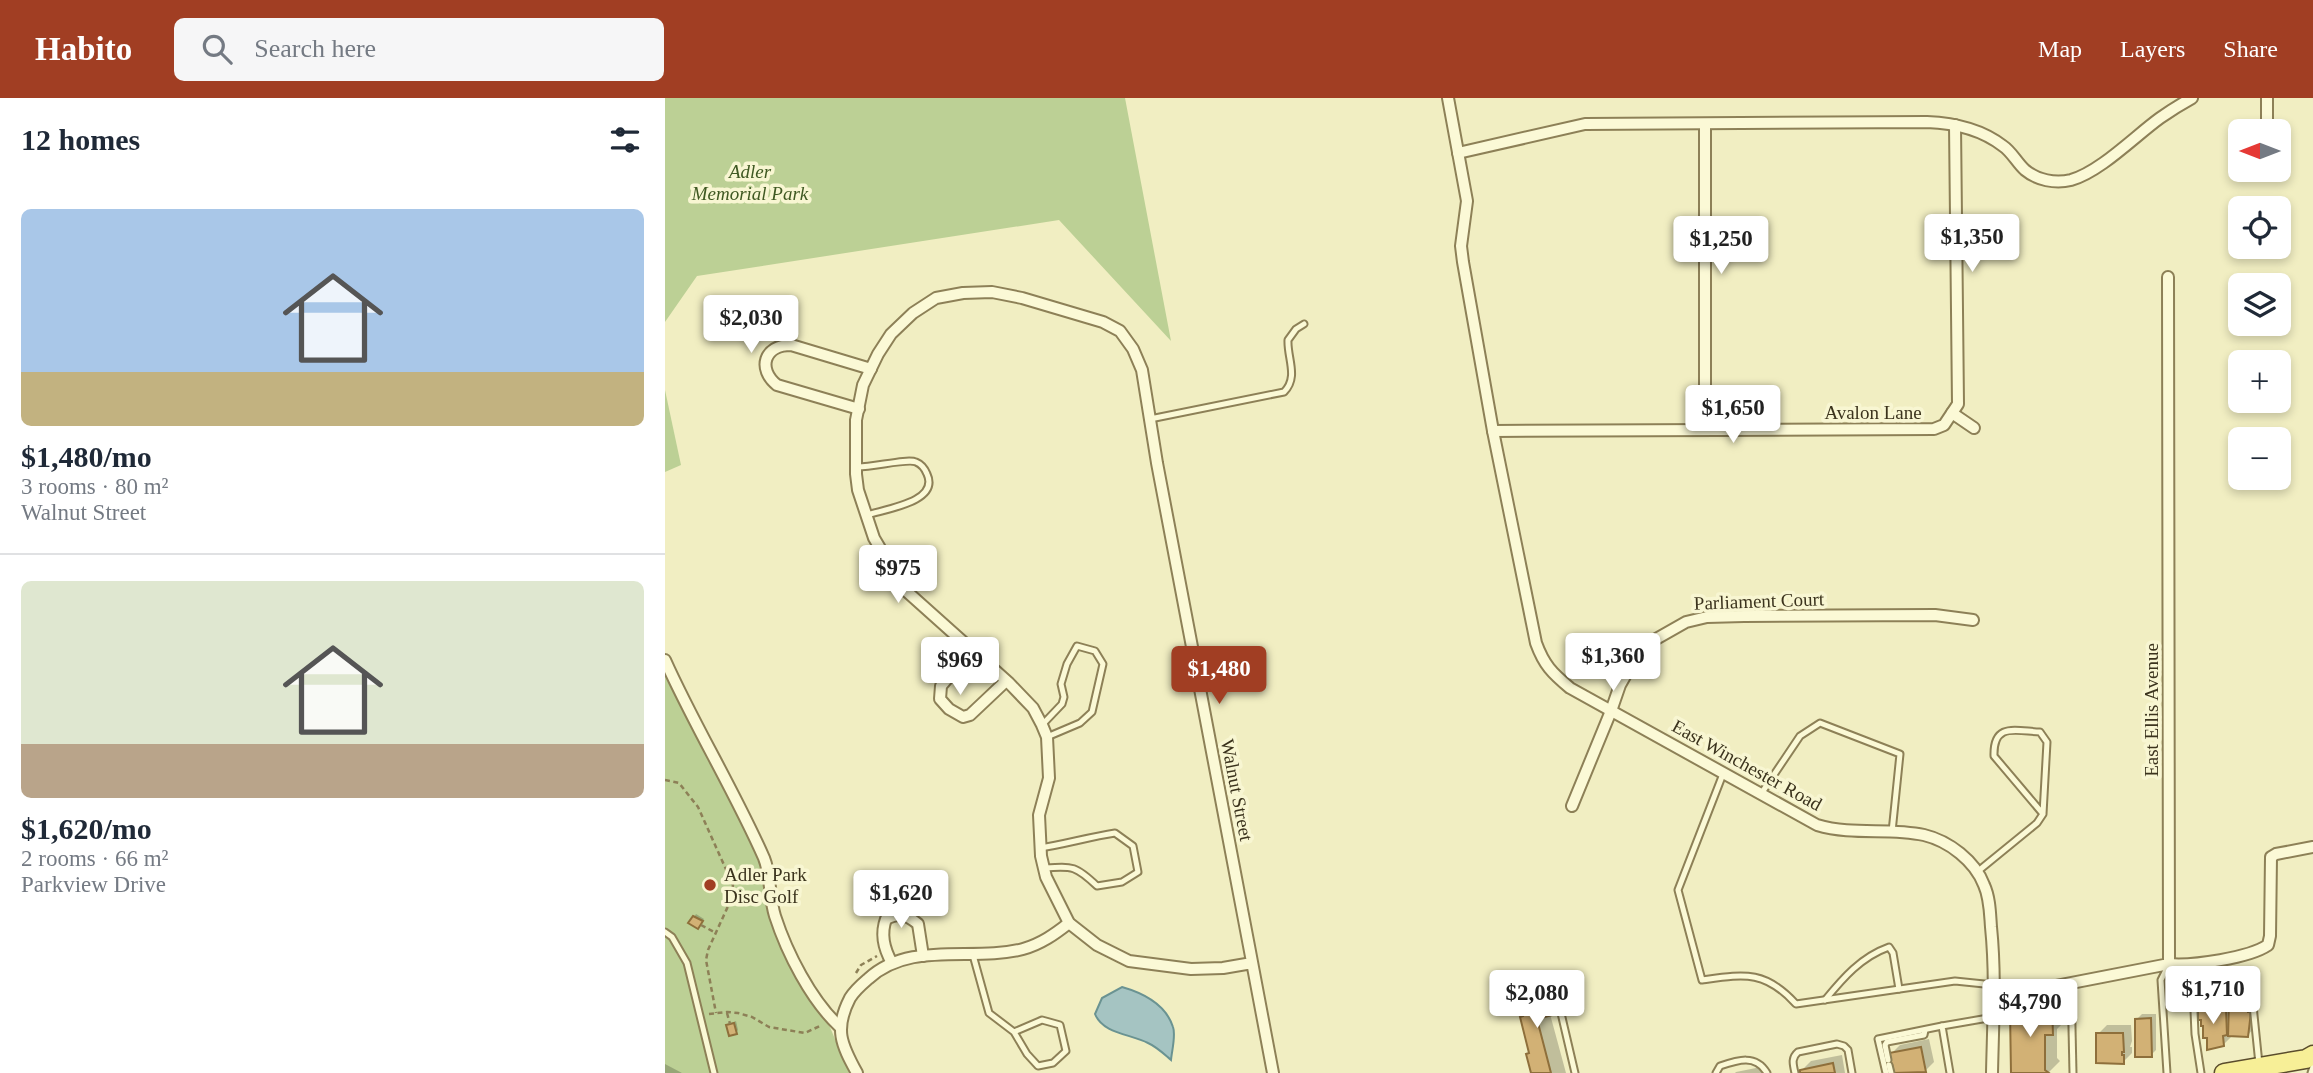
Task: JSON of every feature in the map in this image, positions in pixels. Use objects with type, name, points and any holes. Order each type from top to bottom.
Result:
[{"type":"main road","points":[[2224,1073],[2311,1063]]},
{"type":"street","name":"East Winchester Road","points":[[1448,98],[1467,201],[1461,246],[1463,262],[1493,431],[1536,643],[1542,660],[1551,673],[1570,688],[1817,825],[1836,831],[1924,835],[1943,842],[1958,852],[1985,885],[1989,904],[1994,985],[1992,1073]]},
{"type":"street","points":[[1458,153],[1585,124],[1927,122],[1955,125],[1985,135],[2005,147],[2024,169],[2047,181],[2071,180],[2091,170],[2160,118],[2192,98]]},
{"type":"street","points":[[2267,98],[2267,119]]},
{"type":"street","points":[[1705,124],[1705,429]]},
{"type":"street","points":[[1955,125],[1958,404],[1952,414],[1974,428]]},
{"type":"street","name":"East Ellis Avenue","points":[[2168,278],[2169,964]]},
{"type":"street","name":"Walnut Street","points":[[871,369],[891,334],[913,313],[936,298],[963,293],[992,292],[1022,298],[1103,322],[1120,331],[1133,349],[1142,370],[1273,1073]]},
{"type":"street","points":[[859,409],[778,385],[771,380],[765,364],[768,355],[781,345],[790,345],[871,369],[863,385],[855,446],[858,490],[874,538],[904,589],[1006,681],[1033,708],[1042,725],[1047,737],[1049,778],[1039,816],[1040,848],[1053,892],[1069,923],[1097,945],[1129,961],[1191,969],[1223,968],[1252,962]]},
{"type":"street","name":"Avalon Lane","points":[[1493,431],[1934,429],[1944,425],[1952,414]]},
{"type":"street","name":"Parliament Court","points":[[1572,806],[1620,685],[1633,662],[1649,643],[1686,622],[1707,617],[1744,616],[1934,615],[1973,620]]},
{"type":"street","points":[[972,650],[941,686],[940,699],[949,709],[963,717],[970,715],[1006,681]]},
{"type":"street","points":[[665,660],[765,861],[775,915],[786,942],[808,986],[828,1016],[839,1026]]},
{"type":"street","points":[[1994,998],[2169,964],[2192,964],[2256,952],[2268,945],[2271,857],[2313,847]]},
{"type":"street","points":[[892,963],[881,931],[885,919],[895,914],[907,915],[918,924],[923,956]]},
{"type":"street","points":[[857,1073],[841,1039],[841,1014],[854,991],[880,967],[907,958],[988,955],[1023,949],[1049,939],[1069,923]]},
{"type":"lane","points":[[1150,419],[1284,392],[1292,379],[1288,340],[1296,329],[1304,324]]},
{"type":"lane","points":[[856,467],[870,468],[915,461],[924,468],[929,478],[927,490],[921,498],[866,515]]},
{"type":"lane","points":[[1042,725],[1062,704],[1064,696],[1061,684],[1067,664],[1077,646],[1095,651],[1104,664],[1092,712],[1080,723],[1047,737]]},
{"type":"lane","points":[[1761,794],[1800,736],[1820,723],[1900,754],[1892,832]]},
{"type":"lane","points":[[1977,872],[2037,823],[2043,814],[2047,743],[2040,733],[2008,730],[1999,734],[1994,744],[1994,756],[2043,814]]},
{"type":"lane","points":[[1724,773],[1678,890],[1703,981],[1738,975],[1758,976],[1785,992],[1797,1004],[1955,981],[1994,985]]},
{"type":"lane","points":[[1040,848],[1115,833],[1133,846],[1138,872],[1122,883],[1097,886],[1085,875],[1068,866],[1044,868]]},
{"type":"lane","points":[[665,932],[672,937],[687,963],[714,1073]]},
{"type":"lane","points":[[1825,1000],[1847,973],[1877,951],[1889,947],[1893,953],[1899,989]]},
{"type":"lane","points":[[973,954],[989,1013],[1014,1032],[1038,1066],[1053,1063],[1066,1051],[1060,1026],[1042,1020],[1014,1032]]},
{"type":"lane","points":[[2167,1073],[2161,981],[2169,964]]},
{"type":"lane","points":[[2192,964],[2195,1034],[2201,1073]]},
{"type":"lane","points":[[2193,983],[2250,976],[2261,1069]]},
{"type":"lane","points":[[2071,983],[2073,1073]]},
{"type":"lane","points":[[1557,996],[1575,1073]]},
{"type":"lane","points":[[1888,1073],[1878,1039],[1994,1017]]},
{"type":"lane","points":[[1942,1026],[1951,1073]]},
{"type":"lane","points":[[1888,1073],[1887,1042],[1924,1035],[1925,1030]]},
{"type":"lane","points":[[1795,1073],[1792,1062],[1793,1056],[1798,1052],[1837,1044],[1848,1050],[1852,1073]]},
{"type":"lane","points":[[1716,1073],[1720,1066],[1745,1060],[1762,1064],[1767,1072]]},
{"type":"path","points":[[665,780],[678,783],[698,807],[733,885],[729,904],[708,950],[706,960],[716,1013],[706,1014]]},
{"type":"path","points":[[701,925],[716,933]]},
{"type":"path","points":[[727,1012],[730,1024]]},
{"type":"green space","name":"Adler Memorial Park","points":[[665,98],[1125,98],[1171,341],[1059,220],[697,276],[665,322]]},
{"type":"green space","points":[[665,390],[681,465],[665,472]]},
{"type":"green space","name":"Adler Park Disc Golf","points":[[665,667],[763,861],[769,912],[825,1015],[849,1073],[665,1073]]},
{"type":"water","points":[[1122,987],[1146,996],[1170,1019],[1174,1030],[1171,1060],[1151,1045],[1111,1030],[1099,1021],[1095,1014],[1102,998]]},
{"type":"building","points":[[693,916],[703,921],[698,929],[688,923]]},
{"type":"building","points":[[1554,993],[1560,1013],[1537,1019],[1551,1073],[1531,1073],[1520,1017],[1523,1016],[1520,1002]]},
{"type":"building","points":[[2229,1001],[2248,1001],[2248,1012],[2251,1012],[2248,1037],[2228,1036]]},
{"type":"building","points":[[2052,1004],[2053,1035],[2045,1035],[2045,1070],[2049,1073],[2011,1073],[2010,1011]]},
{"type":"building","points":[[2198,1005],[2207,1005],[2207,1009],[2226,1009],[2227,1035],[2223,1036],[2224,1046],[2207,1050],[2207,1038],[2203,1038],[2203,1026],[2201,1020],[2198,1020]]},
{"type":"building","points":[[2151,1018],[2152,1057],[2135,1057],[2135,1019]]},
{"type":"building","points":[[734,1023],[737,1034],[729,1036],[726,1025]]},
{"type":"building","points":[[2096,1033],[2123,1033],[2124,1064],[2096,1063]]},
{"type":"building","points":[[1921,1047],[1926,1072],[1894,1073],[1892,1064],[1888,1065],[1889,1053]]},
{"type":"building","points":[[1833,1063],[1835,1073],[1800,1073],[1800,1070]]},
{"type":"place","name":"Adler Park Disc Golf","points":[[710,885]]}]
